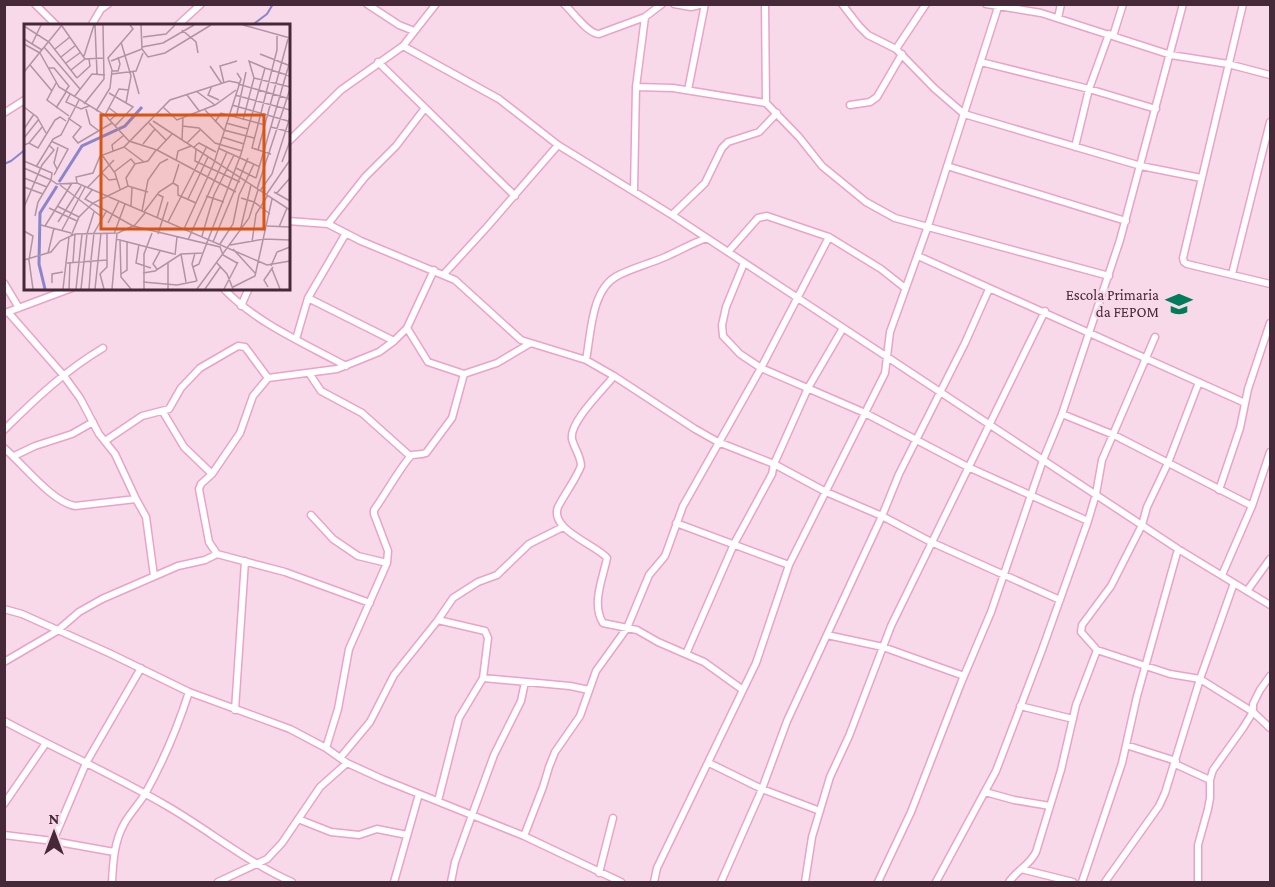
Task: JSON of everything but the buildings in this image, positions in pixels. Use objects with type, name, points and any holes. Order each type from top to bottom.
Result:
[{"type":"street","points":[[35,4],[55,24]]},
{"type":"street","points":[[92,24],[101,9],[108,4]]},
{"type":"street","points":[[179,24],[201,4]]},
{"type":"street","points":[[367,4],[399,25],[414,31]]},
{"type":"street","points":[[290,138],[341,90],[403,46],[436,4]]},
{"type":"street","points":[[564,4],[579,17],[588,31],[594,34],[645,17],[663,4]]},
{"type":"street","points":[[674,4],[691,7],[705,4],[688,90]]},
{"type":"street","points":[[765,4],[766,103]]},
{"type":"street","points":[[842,4],[868,35],[896,49],[934,88],[964,114],[1141,166],[1201,178]]},
{"type":"street","points":[[896,49],[926,4]]},
{"type":"street","points":[[986,4],[1041,13],[1171,55],[1228,64],[1270,75]]},
{"type":"street","points":[[1058,18],[1061,4]]},
{"type":"street","points":[[1075,147],[1089,89],[1123,4]]},
{"type":"street","points":[[878,882],[910,812],[992,612],[1043,460],[1062,414],[1126,221],[1183,4]]},
{"type":"street","points":[[1243,4],[1183,258],[1184,262],[1270,284]]},
{"type":"street","points":[[654,882],[657,868],[756,663],[789,565],[885,373],[890,332],[918,256],[999,6]]},
{"type":"street","points":[[634,191],[636,87],[645,17]]},
{"type":"street","points":[[403,46],[499,99],[558,144],[672,215],[1178,549],[1270,605]]},
{"type":"street","points":[[849,105],[870,102],[877,97],[902,54]]},
{"type":"street","points":[[378,62],[515,196]]},
{"type":"street","points":[[981,62],[1089,89],[1156,109]]},
{"type":"street","points":[[636,87],[664,87],[766,103],[822,166],[866,202],[895,219],[1109,276]]},
{"type":"street","points":[[4,113],[24,100]]},
{"type":"street","points":[[328,224],[365,177],[396,146],[425,108]]},
{"type":"street","points":[[672,215],[705,183],[722,148],[728,142],[759,132],[777,113]]},
{"type":"street","points":[[1232,274],[1270,122]]},
{"type":"street","points":[[444,274],[515,196],[558,144]]},
{"type":"street","points":[[947,166],[1126,221]]},
{"type":"street","points":[[728,252],[758,218],[767,216],[829,237],[881,269],[905,288]]},
{"type":"street","points":[[290,221],[328,224],[361,241],[444,274],[466,289],[513,335],[529,344],[586,360],[718,442],[774,464],[826,492],[882,516],[931,542],[1060,600]]},
{"type":"street","points":[[296,339],[308,298],[346,232]]},
{"type":"street","points":[[525,836],[555,752],[580,716],[601,662],[627,628],[645,582],[665,556],[682,506],[761,368],[829,237]]},
{"type":"street","points":[[586,360],[598,301],[609,281],[667,257],[691,243],[707,238]]},
{"type":"street","points":[[918,256],[989,289],[1045,311],[1245,403]]},
{"type":"street","points":[[744,263],[722,316],[723,336],[731,346],[761,368],[865,413],[968,467],[1088,521]]},
{"type":"street","points":[[369,603],[294,575],[217,554],[209,542],[199,489],[240,433],[253,396],[268,378],[325,372],[372,356],[394,341],[407,328],[434,270]]},
{"type":"street","points":[[4,283],[19,308]]},
{"type":"street","points":[[721,882],[762,789],[787,721],[882,516],[899,474],[918,440],[989,289]]},
{"type":"street","points":[[67,290],[6,313],[64,376],[115,454],[143,510],[149,529],[154,576]]},
{"type":"street","points":[[225,290],[242,306],[346,366]]},
{"type":"street","points":[[242,306],[248,290]]},
{"type":"street","points":[[308,298],[394,341]]},
{"type":"street","points":[[805,882],[810,848],[830,777],[849,736],[896,613],[1045,311]]},
{"type":"street","points":[[1219,490],[1240,428],[1245,403],[1270,323]]},
{"type":"street","points":[[407,328],[428,362],[464,374],[497,363],[529,344]]},
{"type":"street","points":[[686,654],[734,544],[772,474],[774,464],[808,388],[843,328]]},
{"type":"street","points":[[936,882],[996,771],[1088,521],[1100,470],[1155,337]]},
{"type":"street","points":[[105,441],[142,416],[163,412],[172,406],[181,388],[200,368],[238,346],[245,347],[268,378]]},
{"type":"street","points":[[4,430],[39,395],[81,361],[103,348]]},
{"type":"street","points":[[309,374],[321,391],[362,413],[410,456]]},
{"type":"street","points":[[326,748],[338,710],[349,649],[387,563],[388,551],[374,510],[410,456],[426,453],[452,418],[464,374]]},
{"type":"street","points":[[614,376],[583,413],[573,429],[572,440],[581,460],[581,466],[558,508],[557,517],[563,527],[606,555],[598,597],[598,607],[603,623],[637,630],[704,662],[743,690]]},
{"type":"street","points":[[1199,382],[1168,463],[1147,507],[1142,525],[1106,594],[1082,625],[1081,632],[1097,650],[1170,674],[1200,680],[1253,712],[1270,728]]},
{"type":"street","points":[[163,412],[184,447],[212,474]]},
{"type":"street","points":[[1062,414],[1114,435],[1252,506]]},
{"type":"street","points":[[14,456],[29,448],[72,434],[93,422]]},
{"type":"street","points":[[4,448],[41,484],[68,505],[136,499]]},
{"type":"street","points":[[1222,575],[1252,506],[1270,452]]},
{"type":"street","points":[[311,515],[333,539],[350,551],[358,556],[387,563]]},
{"type":"street","points":[[676,523],[789,565]]},
{"type":"street","points":[[340,758],[375,716],[394,675],[438,620],[453,597],[478,582],[497,575],[529,544],[563,527]]},
{"type":"street","points":[[1082,882],[1118,775],[1137,696],[1178,549]]},
{"type":"street","points":[[4,662],[57,631],[91,605],[178,566],[205,560],[217,554]]},
{"type":"street","points":[[1248,591],[1270,559]]},
{"type":"street","points":[[235,710],[245,561]]},
{"type":"street","points":[[1106,882],[1159,806],[1165,793],[1200,680],[1234,583]]},
{"type":"street","points":[[4,609],[22,614],[189,692],[290,729],[382,779],[525,836],[617,882]]},
{"type":"street","points":[[438,620],[488,633],[483,678],[459,718],[438,801]]},
{"type":"street","points":[[827,635],[883,647],[964,676]]},
{"type":"street","points":[[1009,882],[1030,862],[1036,852],[1073,719],[1097,650]]},
{"type":"street","points":[[53,840],[86,763],[141,668]]},
{"type":"street","points":[[1198,882],[1198,845],[1210,798],[1210,780],[1215,766],[1253,712],[1253,704],[1270,676]]},
{"type":"street","points":[[483,678],[590,690]]},
{"type":"street","points":[[451,882],[455,862],[494,755],[520,701],[525,682]]},
{"type":"street","points":[[112,882],[114,852],[124,824],[145,793],[179,722],[189,692]]},
{"type":"street","points":[[1020,706],[1073,719]]},
{"type":"street","points":[[4,721],[145,793],[255,864],[292,882]]},
{"type":"street","points":[[4,804],[7,794],[46,743]]},
{"type":"street","points":[[1126,746],[1175,762],[1210,780]]},
{"type":"street","points":[[218,882],[267,859],[275,852],[320,787],[347,762]]},
{"type":"street","points":[[709,763],[762,789],[820,811]]},
{"type":"street","points":[[985,792],[1050,806]]},
{"type":"street","points":[[394,882],[419,794]]},
{"type":"street","points":[[599,873],[613,818]]},
{"type":"street","points":[[298,819],[331,832],[359,835],[376,829],[407,835]]},
{"type":"street","points":[[4,835],[53,840],[114,852]]},
{"type":"street","points":[[1022,869],[1073,882]]},
{"type":"waterway","points":[[254,24],[267,14],[273,4]]},
{"type":"waterway","points":[[4,164],[24,151]]},
{"type":"place","name":"Escola Primaria da FEPOM","points":[[1179,304]]}]
